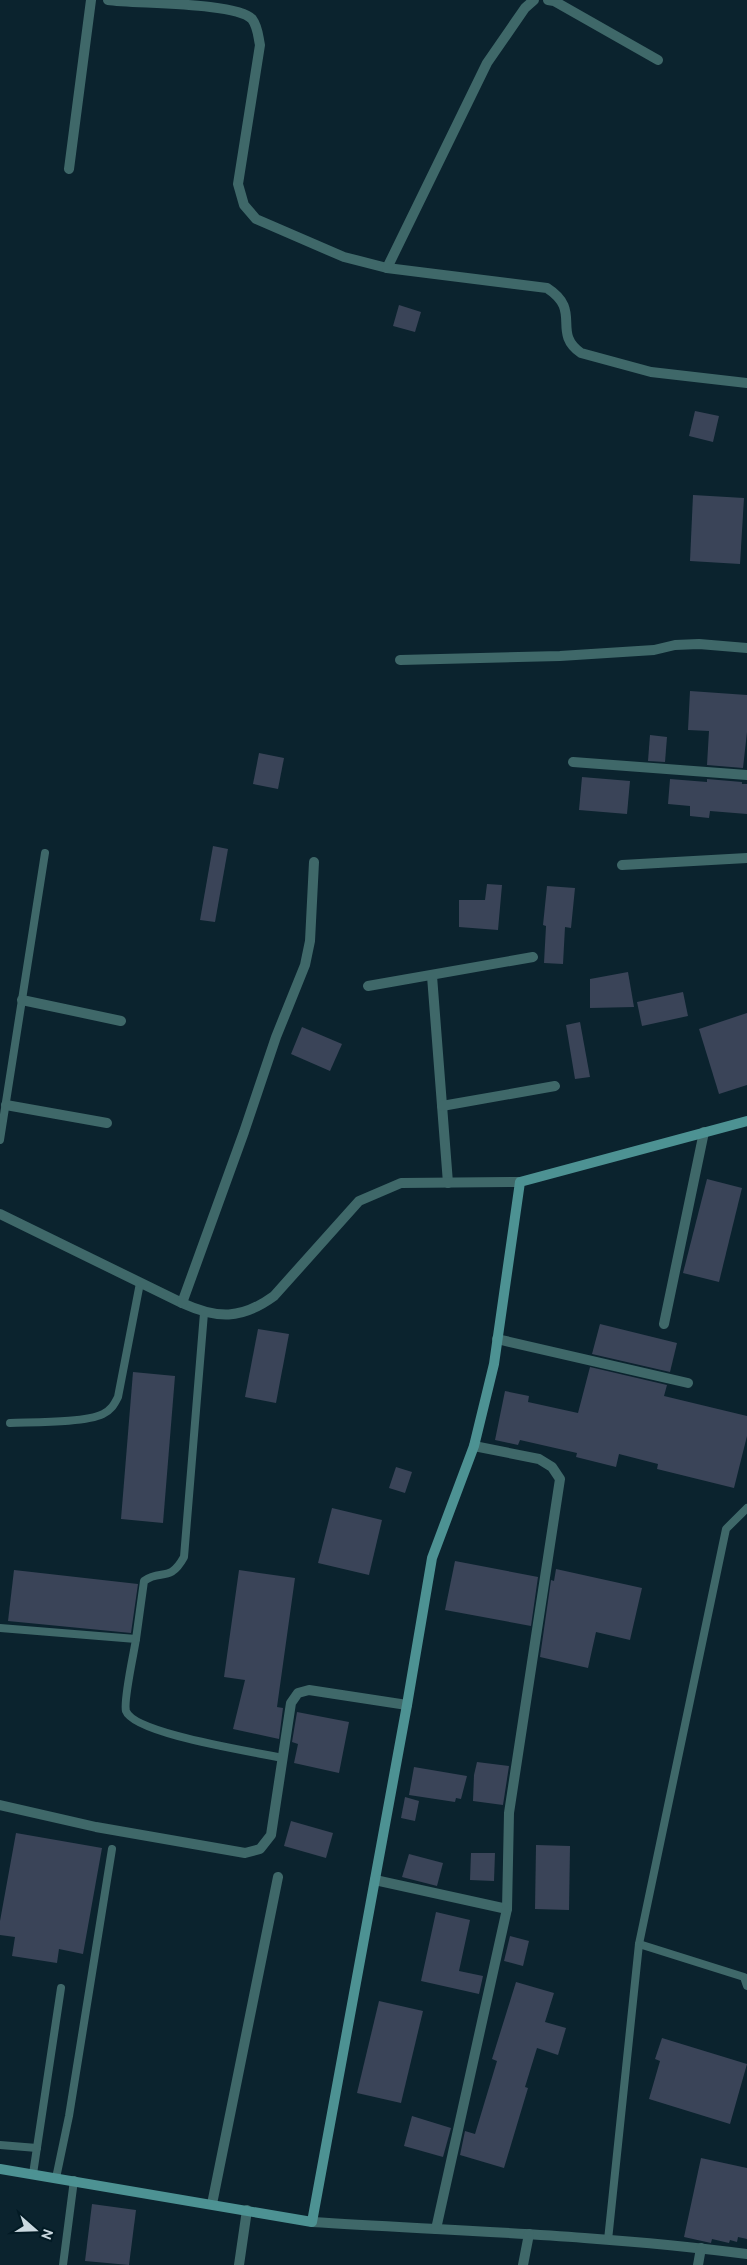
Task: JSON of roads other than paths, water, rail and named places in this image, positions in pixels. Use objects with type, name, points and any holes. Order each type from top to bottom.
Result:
[{"type":"street","points":[[69,169],[90,0]]},
{"type":"street","points":[[108,0],[126,3],[191,5],[241,13],[251,19],[257,30],[260,45],[238,184],[244,204],[256,219],[344,257],[387,268],[547,288],[560,296],[566,310],[566,336],[572,347],[581,353],[651,372],[747,383]]},
{"type":"street","points":[[387,268],[487,63],[525,8],[534,0]]},
{"type":"street","points":[[548,0],[554,1],[658,60]]},
{"type":"street","points":[[400,660],[560,656],[654,650],[674,645],[747,648]]},
{"type":"street","points":[[573,762],[747,774]]},
{"type":"street","points":[[622,865],[747,858]]},
{"type":"street","points":[[182,1303],[276,1037],[305,965],[310,941],[314,862]]},
{"type":"street","points":[[368,986],[533,957]]},
{"type":"street","points":[[432,976],[448,1183]]},
{"type":"street","points":[[22,1000],[121,1021]]},
{"type":"street","points":[[442,1106],[554,1086]]},
{"type":"street","points":[[6,1105],[106,1123]]},
{"type":"street","points":[[0,1214],[182,1303],[204,1313],[219,1316],[261,1306],[274,1296],[359,1200],[401,1183],[520,1182],[747,1121]]},
{"type":"street","points":[[664,1324],[704,1132]]},
{"type":"street","points":[[312,2222],[407,1705],[432,1558],[474,1446],[494,1364],[520,1182]]},
{"type":"street","points":[[498,1339],[688,1383]]},
{"type":"street","points":[[436,2229],[507,1909],[509,1813],[560,1479],[552,1467],[539,1459],[474,1446]]},
{"type":"street","points":[[0,1805],[96,1827],[245,1853],[260,1849],[271,1835],[291,1703],[298,1693],[310,1690],[407,1705]]},
{"type":"street","points":[[212,2204],[278,1877]]},
{"type":"street","points":[[375,1880],[507,1909]]},
{"type":"street","points":[[0,2169],[74,2180],[312,2222],[530,2234],[701,2248],[747,2254]]},
{"type":"street","points":[[239,2265],[247,2210]]},
{"type":"street","points":[[524,2265],[530,2234]]},
{"type":"street","points":[[698,2265],[701,2248]]},
{"type":"lane","points":[[0,1140],[45,853]]},
{"type":"lane","points":[[10,1424],[86,1418],[100,1415],[112,1408],[118,1397],[140,1283]]},
{"type":"lane","points":[[204,1313],[184,1557],[177,1569],[165,1576],[149,1577],[144,1581],[125,1708],[131,1719],[161,1733],[282,1758]]},
{"type":"lane","points":[[608,2240],[639,1944],[726,1529],[747,1508]]},
{"type":"lane","points":[[0,1628],[136,1639]]},
{"type":"lane","points":[[56,2178],[70,2107],[112,1849]]},
{"type":"lane","points":[[639,1944],[744,1977],[747,1986]]},
{"type":"lane","points":[[33,2174],[62,1988]]},
{"type":"lane","points":[[0,2145],[37,2148]]},
{"type":"lane","points":[[63,2265],[74,2180]]}]
